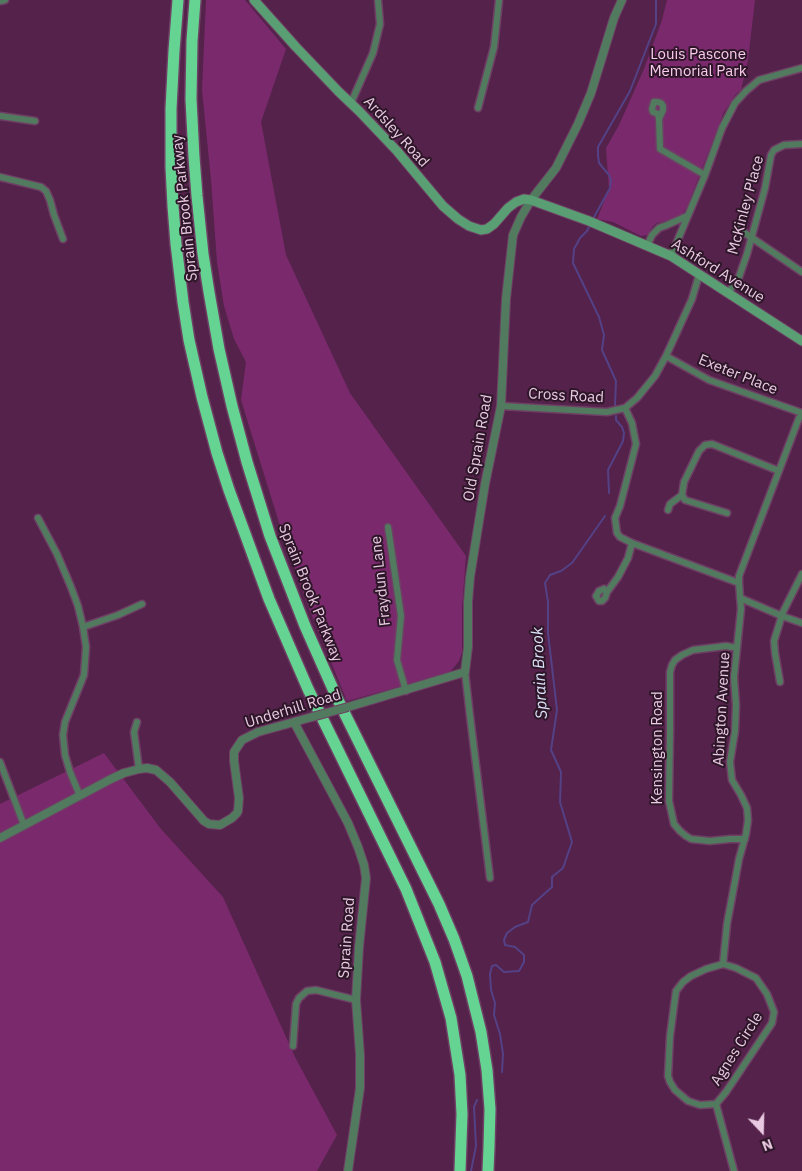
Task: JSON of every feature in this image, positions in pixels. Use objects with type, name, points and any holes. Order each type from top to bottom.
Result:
[{"type":"highway","name":"Sprain Brook Parkway","points":[[178,0],[172,70],[172,206],[183,302],[189,340],[202,397],[214,444],[229,490],[270,599],[312,697],[406,889],[435,962],[451,1018],[459,1066],[462,1114],[460,1171]]},
{"type":"highway","name":"Sprain Brook Parkway","points":[[195,0],[191,99],[197,196],[212,311],[234,415],[252,481],[270,536],[304,626],[341,706],[439,904],[467,976],[479,1022],[487,1070],[490,1118],[488,1171]]},
{"type":"main road","name":"Ardsley Road","points":[[254,0],[296,47],[397,152],[443,206],[458,219],[469,226],[482,230],[487,229],[516,202],[524,199],[531,200]]},
{"type":"main road","name":"Ashford Avenue","points":[[531,200],[592,222],[671,256],[802,340]]},
{"type":"street","points":[[0,1],[5,0]]},
{"type":"street","points":[[351,103],[373,53],[380,24],[378,0]]},
{"type":"street","points":[[478,108],[494,47],[499,0]]},
{"type":"street","name":"Old Sprain Road","points":[[490,878],[465,672],[468,647],[470,577],[501,406],[506,299],[513,235],[520,217],[556,168],[578,124],[591,93],[622,0]]},
{"type":"street","points":[[671,256],[722,128],[736,103],[759,80],[802,68]]},
{"type":"street","points":[[0,116],[35,121]]},
{"type":"street","points":[[659,119],[660,149],[704,175]]},
{"type":"street","name":"McKinley Place","points":[[728,293],[739,277],[765,188],[771,155],[774,150],[784,145],[802,144]]},
{"type":"street","points":[[0,177],[41,187],[46,191],[63,239]]},
{"type":"street","points":[[647,246],[655,231],[659,228],[687,216]]},
{"type":"street","points":[[667,226],[680,234]]},
{"type":"street","points":[[739,229],[802,272]]},
{"type":"street","name":"Cross Road","points":[[501,406],[607,412],[625,408],[637,398],[655,376],[692,299],[699,275]]},
{"type":"street","name":"Exeter Place","points":[[666,356],[710,380],[802,414]]},
{"type":"street","points":[[625,408],[632,423],[636,444],[622,501],[614,518],[617,533],[620,537],[632,543],[739,583],[739,576],[802,414]]},
{"type":"street","points":[[727,513],[685,500],[682,495],[684,482],[705,445],[712,444],[779,471]]},
{"type":"street","points":[[668,510],[670,504],[682,495]]},
{"type":"street","points":[[38,518],[71,588],[83,627],[86,647],[84,674],[65,722],[63,735],[65,756],[80,796]]},
{"type":"street","name":"Fraydun Lane","points":[[388,527],[401,616],[397,660],[406,691]]},
{"type":"street","points":[[607,592],[628,558],[632,543]]},
{"type":"street","points":[[780,682],[774,641],[782,616],[802,574]]},
{"type":"street","name":"Abington Avenue","points":[[723,964],[727,924],[748,820],[747,808],[732,780],[730,762],[735,731],[734,677],[742,609],[739,583]]},
{"type":"street","points":[[740,598],[802,623]]},
{"type":"street","points":[[83,627],[118,615],[142,604]]},
{"type":"street","name":"Kensington Road","points":[[737,648],[726,646],[692,650],[675,660],[672,665],[670,672],[669,800],[674,824],[691,839],[710,841],[730,838],[745,839]]},
{"type":"street","name":"Underhill Road","points":[[139,768],[156,770],[170,782],[204,821],[209,824],[220,825],[232,818],[238,811],[239,798],[234,752],[242,740],[258,732],[406,691],[465,672]]},
{"type":"street","points":[[0,838],[124,773],[139,768],[134,732],[138,722]]},
{"type":"street","name":"Sprain Road","points":[[294,722],[348,823],[364,865],[366,878],[356,1000],[360,1088],[348,1171]]},
{"type":"street","points":[[0,762],[24,825]]},
{"type":"street","name":"Agnes Circle","points":[[723,964],[756,978],[767,994],[774,1012],[772,1023],[726,1092],[716,1104],[700,1105],[688,1101],[675,1090],[668,1076],[670,1036],[676,992],[690,976],[723,964]]},
{"type":"street","points":[[293,1046],[296,1004],[299,998],[307,991],[316,990],[356,1000]]},
{"type":"street","points":[[716,1104],[734,1171]]},
{"type":"green space","points":[[206,0],[245,0],[286,49],[261,122],[286,255],[350,393],[466,556],[462,608],[462,652],[459,661],[451,671],[442,675],[347,701],[308,606],[281,529],[241,400],[246,362],[234,339],[224,306],[217,262],[202,90]]},
{"type":"green space","name":"Louis Pascone Memorial Park","points":[[667,0],[755,0],[748,60],[741,90],[736,94],[724,112],[687,207],[679,216],[657,223],[647,235],[641,236],[613,222],[597,219],[609,189],[606,148],[619,125],[644,69],[662,20]]},
{"type":"green space","points":[[104,753],[161,829],[223,897],[295,1057],[337,1135],[317,1171],[0,1171],[0,804]]},
{"type":"waterway","name":"Sprain Brook","points":[[593,219],[610,188],[611,180],[599,163],[598,147],[630,91],[656,24],[656,0]]},
{"type":"waterway","name":"Sprain Brook","points":[[590,225],[574,249],[573,263],[599,317],[604,335],[602,350],[616,381],[615,406]]},
{"type":"waterway","name":"Sprain Brook","points":[[609,493],[608,470],[623,441],[624,433],[616,420],[616,416]]},
{"type":"waterway","name":"Sprain Brook","points":[[502,1072],[503,1054],[500,1034],[494,1015],[495,1003],[491,990],[490,974],[492,966],[496,965],[504,972],[519,971],[524,962],[524,955],[515,947],[505,945],[504,940],[507,933],[515,927],[528,922],[532,905],[552,887],[552,877],[563,868],[572,842],[560,802],[561,772],[551,750],[557,710],[548,633],[548,602],[545,583],[550,575],[561,571],[572,563],[605,516]]},
{"type":"waterway","name":"Sprain Brook","points":[[471,1171],[476,1146],[474,1107],[477,1100]]}]
